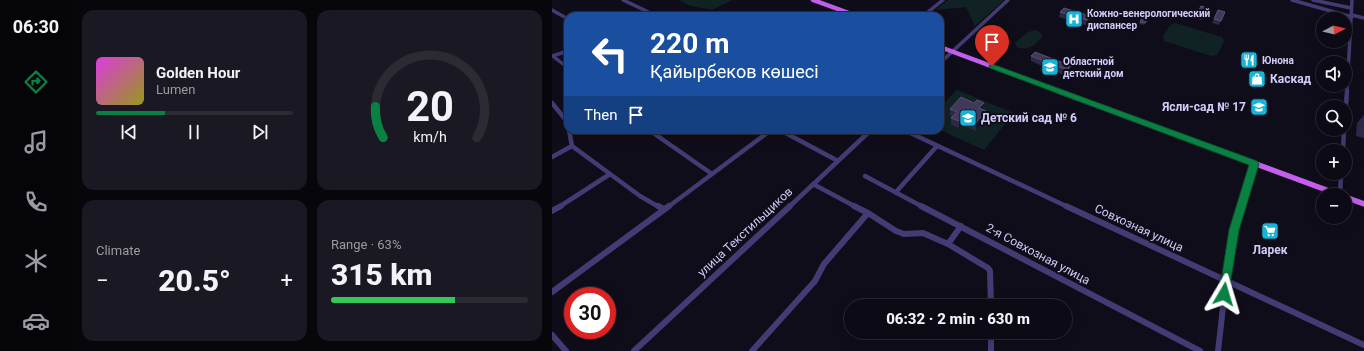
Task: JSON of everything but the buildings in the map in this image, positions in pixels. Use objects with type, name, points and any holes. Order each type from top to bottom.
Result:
[{"type":"main road","points":[[813,0],[846,12]]},
{"type":"main road","points":[[944,48],[1321,188]]},
{"type":"main road","points":[[1352,200],[1364,204]]},
{"type":"street","points":[[623,0],[648,12]]},
{"type":"street","points":[[928,12],[943,0]]},
{"type":"street","points":[[944,59],[1008,0]]},
{"type":"street","points":[[1292,0],[1337,12]]},
{"type":"street","points":[[1313,0],[1351,8]]},
{"type":"street","points":[[1352,0],[1352,12]]},
{"type":"street","points":[[552,10],[564,17]]},
{"type":"street","points":[[1352,16],[1364,18]]},
{"type":"street","points":[[1346,100],[1350,48]]},
{"type":"street","points":[[552,56],[564,52]]},
{"type":"street","points":[[552,56],[564,65]]},
{"type":"street","points":[[552,103],[564,118]]},
{"type":"street","points":[[570,134],[572,146],[640,196],[664,209]]},
{"type":"street","points":[[655,134],[712,174]]},
{"type":"street","points":[[552,292],[766,134]]},
{"type":"street","points":[[787,134],[838,161]]},
{"type":"street","name":"улица Текстильщиков","points":[[634,351],[867,134]]},
{"type":"street","name":"Совхозная улица","points":[[912,134],[1364,345]]},
{"type":"street","points":[[552,157],[572,146]]},
{"type":"street","points":[[896,192],[937,146]]},
{"type":"street","points":[[1218,351],[1226,280],[1234,230],[1254,164]]},
{"type":"street","points":[[552,211],[610,174]]},
{"type":"street","name":"2-я Совхозная улица","points":[[865,176],[1200,351]]},
{"type":"street","points":[[813,184],[868,213],[896,231],[904,234],[923,233],[948,244],[988,268],[990,272],[991,299]]},
{"type":"street","points":[[752,351],[815,282],[824,264],[868,213]]},
{"type":"street","points":[[948,244],[961,226]]},
{"type":"street","points":[[552,335],[566,351]]},
{"type":"street","points":[[991,339],[991,351]]},
{"type":"shaded area","points":[[679,0],[732,0],[712,10],[691,6]]},
{"type":"shaded area","points":[[948,0],[1004,0],[975,26],[966,7],[935,10]]},
{"type":"shaded area","points":[[1175,23],[1222,37],[1224,41],[1218,54],[1213,56],[1208,55],[1164,41],[1163,37],[1170,25]]},
{"type":"shaded area","points":[[1036,30],[1043,36],[1038,42],[1025,49],[1017,47],[1015,43],[1017,41],[1028,32]]},
{"type":"shaded area","points":[[957,90],[1014,113],[984,150],[944,132],[944,103]]},
{"type":"place","name":"Кожно-венерологический диспансер","points":[[1074,19]]},
{"type":"place","name":"Юнона","points":[[1249,60]]},
{"type":"place","name":"Областной детский дом","points":[[1050,67]]},
{"type":"place","name":"Каскад","points":[[1257,79]]},
{"type":"place","name":"Ясли-сад № 17","points":[[1259,107]]},
{"type":"place","name":"Детский сад № 6","points":[[968,118]]},
{"type":"place","name":"Ларек","points":[[1270,231]]},
{"type":"route","points":[[992,66],[1254,164],[1234,230],[1224,294]]}]
